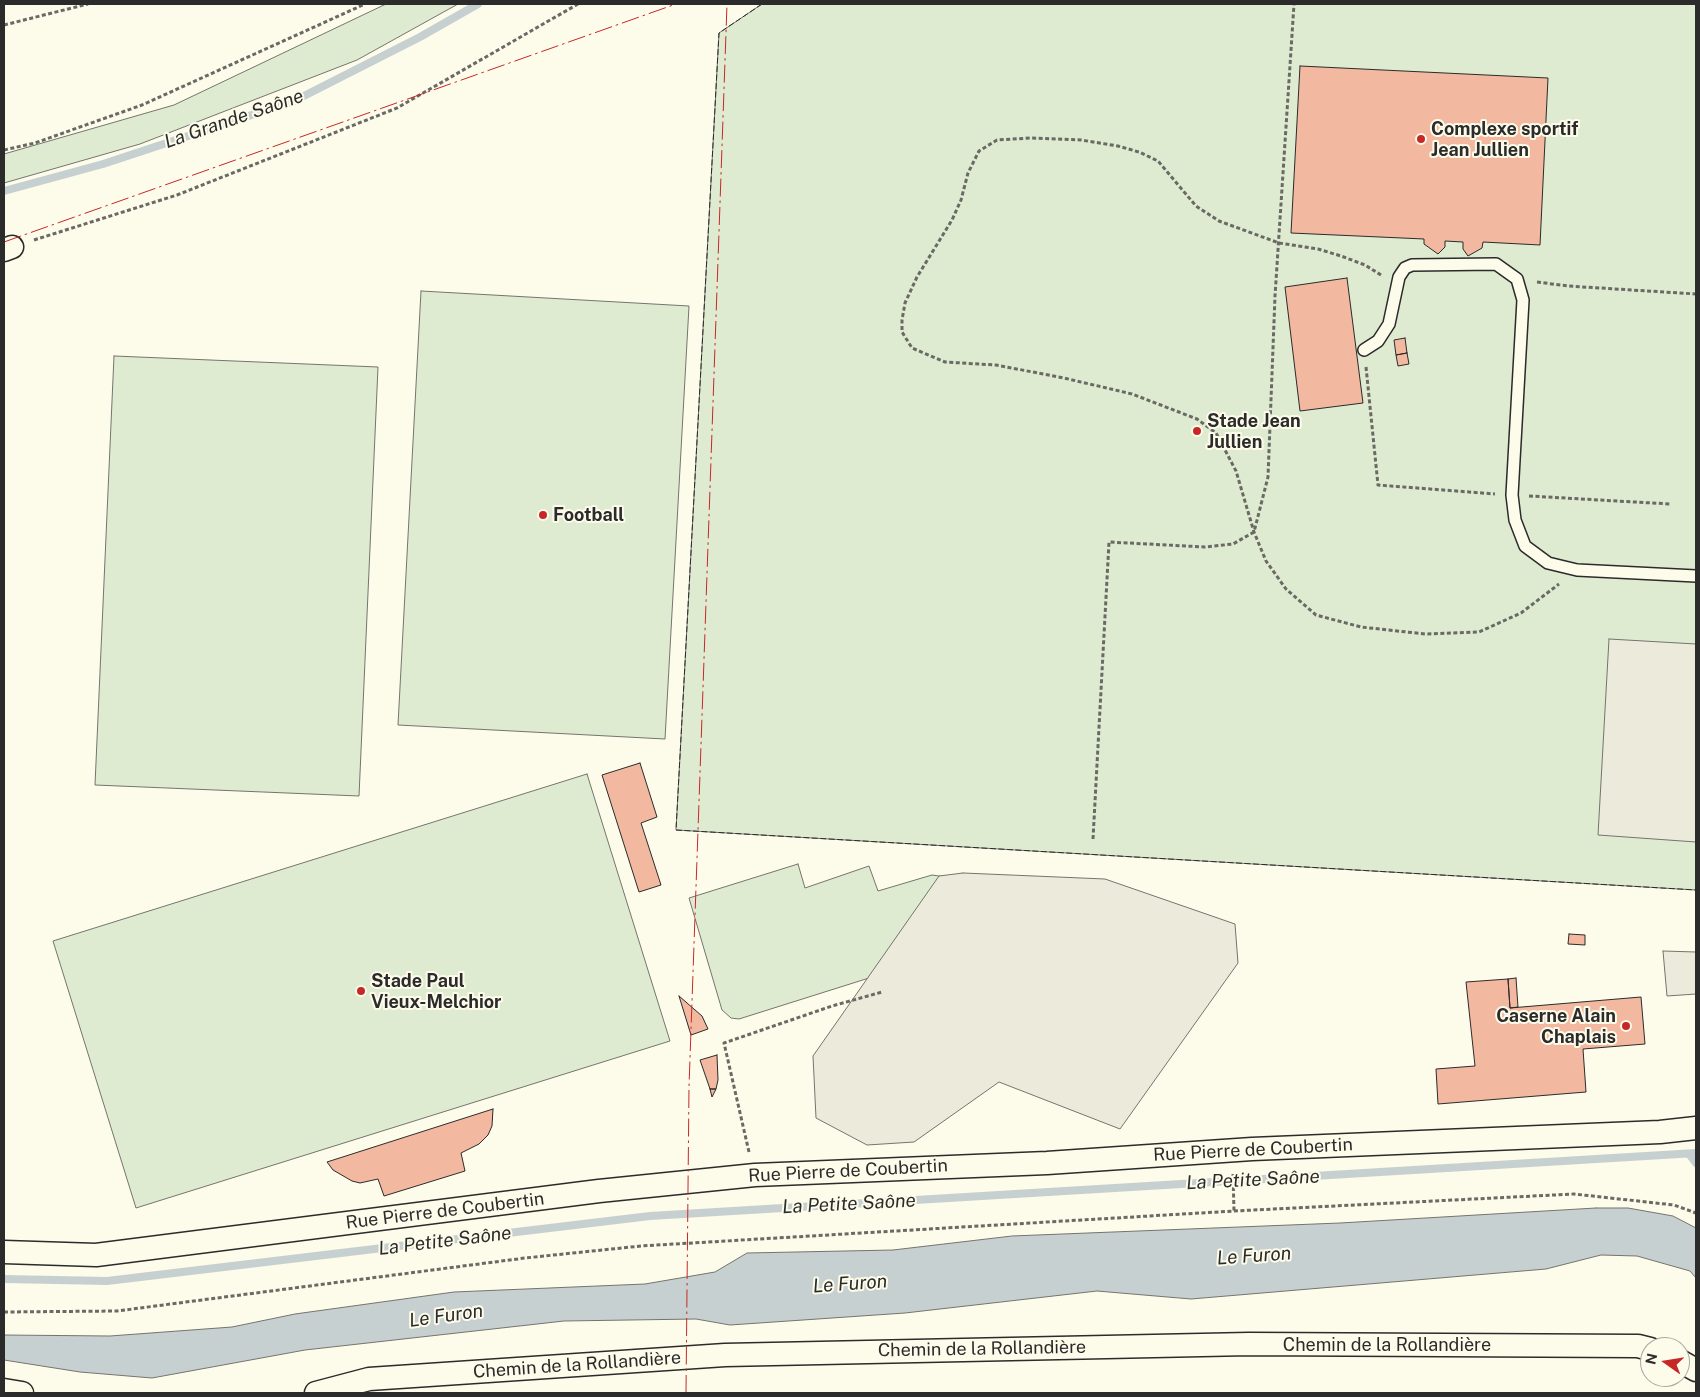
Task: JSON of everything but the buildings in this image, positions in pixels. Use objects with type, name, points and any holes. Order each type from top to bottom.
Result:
[{"type":"street","name":"Rue Pierre de Coubertin","points":[[4,1252],[96,1255],[755,1174],[1047,1163],[1252,1149],[1660,1132],[1696,1128]]},
{"type":"street","name":"Chemin de la Rollandière","points":[[316,1393],[369,1379],[725,1355],[1249,1344],[1628,1346],[1640,1348]]},
{"type":"street","points":[[4,1390],[22,1393]]},
{"type":"lane","points":[[1364,350],[1378,341],[1389,324],[1399,277],[1405,268],[1412,265],[1496,264],[1517,279],[1524,300],[1512,495],[1515,520],[1525,546],[1548,563],[1578,570],[1696,576]]},
{"type":"path","points":[[4,24],[88,4]]},
{"type":"path","points":[[4,150],[35,143],[142,105],[365,4]]},
{"type":"path","points":[[8,249],[177,195],[397,108],[578,4]]},
{"type":"path","points":[[1092,839],[1109,542],[1205,547],[1233,544],[1254,532],[1268,477],[1279,243],[1294,4]]},
{"type":"path","points":[[1399,277],[1378,274],[1365,265],[1318,249],[1279,243],[1246,233],[1196,206],[1158,161],[1139,152],[1118,146],[1081,140],[1031,138],[997,140],[979,151],[968,173],[961,200],[952,220],[917,277],[905,303],[902,332],[912,348],[945,362],[996,365],[1064,378],[1132,394],[1197,419],[1216,433],[1236,471],[1254,532],[1266,561],[1286,590],[1316,615],[1361,627],[1425,634],[1479,632],[1521,613],[1578,570]]},
{"type":"path","points":[[1517,279],[1568,286],[1696,294]]},
{"type":"path","points":[[1364,350],[1378,485],[1670,504]]},
{"type":"path","points":[[755,1174],[724,1043],[832,1006],[882,992]]},
{"type":"path","points":[[1232,1164],[1234,1211]]},
{"type":"path","points":[[4,1312],[117,1311],[526,1258],[640,1246],[1234,1211],[1574,1194],[1674,1205],[1696,1213]]},
{"type":"green space","points":[[386,4],[458,4],[357,60],[140,144],[4,183],[4,154],[174,105]]},
{"type":"green space","name":"Stade Jean Jullien","points":[[762,4],[1696,4],[1696,890],[676,830],[719,33]]},
{"type":"green space","name":"Football","points":[[421,291],[689,306],[665,739],[398,725]]},
{"type":"green space","points":[[114,356],[378,367],[359,796],[95,785]]},
{"type":"green space","name":"Stade Paul Vieux-Melchior","points":[[587,774],[670,1041],[136,1208],[53,941]]},
{"type":"green space","points":[[798,864],[805,888],[869,866],[878,891],[932,875],[946,877],[869,978],[739,1019],[731,1018],[722,1010],[689,898]]},
{"type":"shaded area","points":[[1609,639],[1696,644],[1696,842],[1598,835]]},
{"type":"shaded area","points":[[963,873],[1105,879],[1235,924],[1238,963],[1120,1129],[999,1082],[914,1142],[867,1145],[816,1118],[813,1056],[939,876]]},
{"type":"shaded area","points":[[1663,951],[1696,952],[1696,994],[1667,996]]},
{"type":"water","name":"Le Furon","points":[[1596,1208],[1628,1208],[1673,1216],[1696,1228],[1696,1278],[1690,1271],[1637,1256],[1601,1255],[1546,1269],[1191,1299],[1097,1291],[905,1313],[730,1325],[696,1319],[564,1321],[305,1350],[152,1378],[80,1372],[4,1360],[4,1335],[110,1336],[232,1327],[295,1314],[454,1292],[645,1284],[715,1272],[747,1253],[893,1250],[1012,1236],[1340,1223]]},
{"type":"waterway","name":"La Grande Saône","points":[[4,191],[103,164],[294,101],[420,37],[478,4]]},
{"type":"waterway","name":"La Petite Saône","points":[[4,1279],[107,1281],[650,1216],[1696,1153]]},
{"type":"waterway","points":[[1690,1155],[1696,1163]]},
{"type":"fence","points":[[762,4],[719,33],[676,830],[1696,890]]},
{"type":"power","points":[[4,242],[676,4]]},
{"type":"power","points":[[686,1393],[689,1087],[727,4]]},
{"type":"place","name":"Complexe sportif Jean Jullien","points":[[1421,139]]},
{"type":"place","name":"Stade Jean Jullien","points":[[1197,431]]},
{"type":"place","name":"Football","points":[[543,515]]},
{"type":"place","name":"Stade Paul Vieux-Melchior","points":[[361,991]]},
{"type":"place","name":"Caserne Alain Chaplais","points":[[1626,1026]]}]
